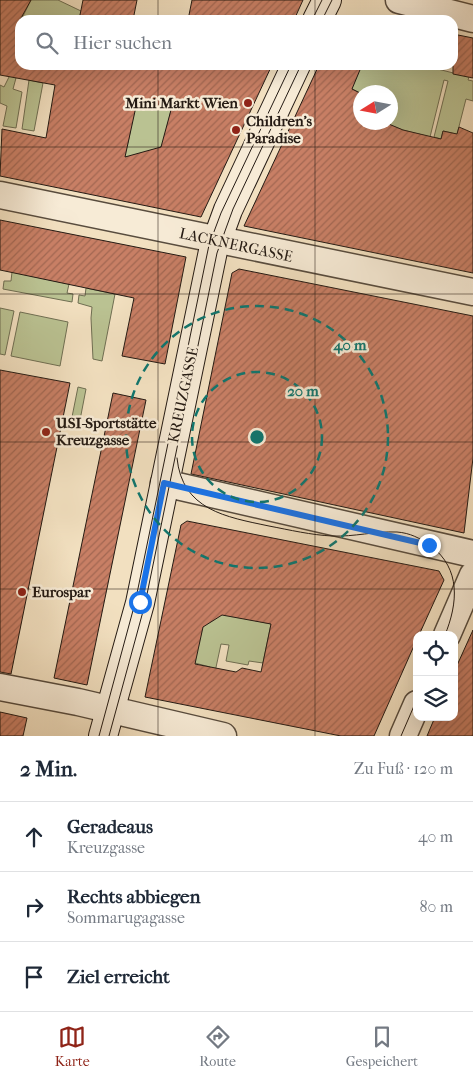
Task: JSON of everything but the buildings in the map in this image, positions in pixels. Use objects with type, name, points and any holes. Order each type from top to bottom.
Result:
[{"type":"street","points":[[320,15],[327,0]]},
{"type":"street","points":[[399,0],[457,15]]},
{"type":"street","points":[[458,15],[473,19]]},
{"type":"street","name":"KREUZGASSE","points":[[103,736],[140,602],[216,241],[228,210],[294,70]]},
{"type":"street","name":"LACKNERGASSE","points":[[0,196],[473,292]]},
{"type":"street","points":[[164,483],[473,554]]},
{"type":"street","points":[[449,631],[473,575]]},
{"type":"street","points":[[0,687],[78,702],[223,736]]},
{"type":"street","points":[[403,736],[413,713]]},
{"type":"green space","points":[[31,0],[58,0],[81,11],[80,15],[24,15]]},
{"type":"green space","points":[[358,70],[442,70],[469,77],[468,80],[473,81],[473,101],[466,99],[455,142],[456,134],[443,131],[441,139],[434,137],[448,81],[444,80],[430,137],[398,128],[398,85],[353,85],[353,90],[346,86]]},
{"type":"green space","points":[[10,75],[16,78],[13,89],[22,92],[16,128],[3,126],[7,106],[0,103],[0,85],[4,87]]},
{"type":"green space","points":[[29,80],[43,83],[34,131],[22,129]]},
{"type":"green space","points":[[128,100],[171,110],[163,146],[160,147],[161,154],[122,158],[128,143],[130,130]]},
{"type":"green space","points":[[12,272],[69,284],[67,293],[73,294],[72,302],[3,289],[4,281],[11,281]]},
{"type":"green space","points":[[86,288],[115,294],[102,361],[93,359],[92,307],[78,303],[79,295],[85,296]]},
{"type":"green space","points":[[0,308],[14,311],[5,355],[0,354]]},
{"type":"green space","points":[[20,312],[68,322],[60,366],[11,356]]},
{"type":"green space","points":[[78,387],[86,389],[80,420],[72,417]]},
{"type":"green space","points":[[210,611],[271,624],[263,663],[249,661],[248,665],[226,661],[229,645],[221,644],[215,672],[210,667],[195,663],[196,638]]},
{"type":"tram line","points":[[314,15],[322,0]]},
{"type":"tram line","points":[[324,15],[332,0]]},
{"type":"tram line","points":[[99,736],[135,603],[209,245],[221,213],[289,70]]},
{"type":"tram line","points":[[109,736],[145,604],[217,253],[233,209],[299,70]]},
{"type":"tram line","points":[[177,458],[187,489],[197,500],[222,514],[253,523],[316,535],[340,536],[397,532],[411,535],[427,543],[441,555],[448,565],[452,576],[454,587],[453,611],[446,631]]},
{"type":"tram line","points":[[401,736],[413,708]]},
{"type":"place","name":"Mini Markt Wien","points":[[248,103]]},
{"type":"place","name":"Children's Paradise","points":[[236,130]]},
{"type":"place","name":"USI-Sportstätte Kreuzgasse","points":[[46,432]]},
{"type":"place","name":"Eurospar","points":[[22,592]]},
{"type":"route","points":[[140,602],[164,483],[429,545]]}]
